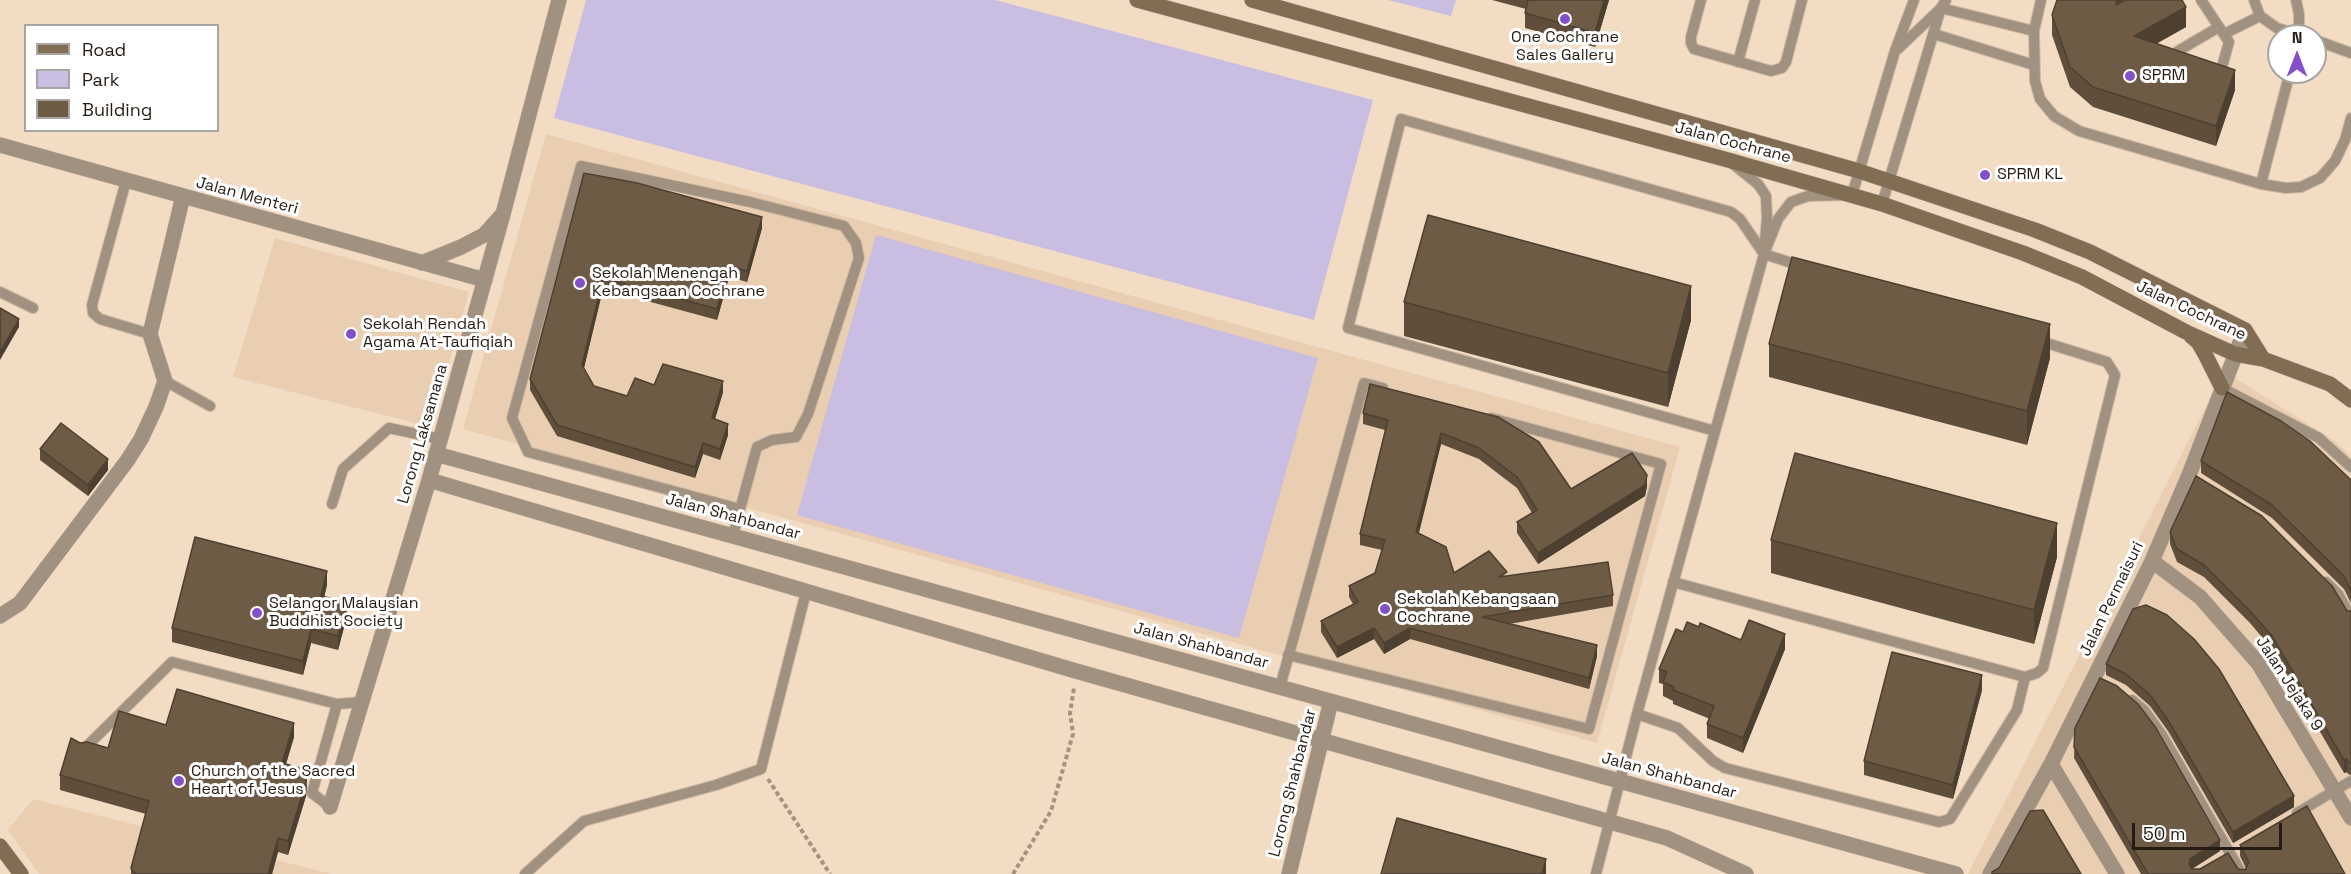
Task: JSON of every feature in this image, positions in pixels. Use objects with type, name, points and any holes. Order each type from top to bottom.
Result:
[{"type":"street","name":"Lorong Laksamana","points":[[330,807],[429,480],[503,214],[559,0]]},
{"type":"street","name":"Jalan Cochrane","points":[[1251,0],[1890,180],[2035,230],[2090,252],[2245,330],[2263,359]]},
{"type":"street","name":"Jalan Cochrane","points":[[1142,1],[1180,6],[1882,204],[2023,253],[2082,277],[2186,332],[2235,354],[2263,359]]},
{"type":"street","name":"Jalan Menteri","points":[[0,145],[485,280]]},
{"type":"street","points":[[0,616],[20,603],[141,439],[165,381],[150,334],[183,196]]},
{"type":"street","points":[[422,263],[461,248],[484,235],[503,214]]},
{"type":"street","name":"Jalan Permaisuri","points":[[1990,874],[2098,679],[2152,561],[2194,478],[2222,388],[2245,330]]},
{"type":"street","points":[[2186,332],[2198,342],[2222,388]]},
{"type":"street","points":[[2263,359],[2330,384],[2351,400]]},
{"type":"street","name":"Jalan Shahbandar","points":[[438,446],[733,535],[1956,874]]},
{"type":"street","points":[[429,480],[1076,672],[1667,838],[1746,874]]},
{"type":"street","name":"Jalan Jejaka 9","points":[[2152,561],[2200,597],[2258,663],[2351,818]]},
{"type":"street","name":"Lorong Shahbandar","points":[[1289,874],[1331,701]]},
{"type":"street","points":[[2051,764],[2118,874]]},
{"type":"street","points":[[0,846],[21,874]]},
{"type":"lane","points":[[1701,0],[1691,38],[1694,49],[1771,70],[1782,68],[1802,0]]},
{"type":"lane","points":[[1738,62],[1755,0]]},
{"type":"lane","points":[[1596,874],[1637,714],[1764,254],[1778,219],[1791,202],[1808,196],[1851,195],[1895,51],[1914,0]]},
{"type":"lane","points":[[2041,0],[2034,31],[2035,81],[2040,99],[2054,116],[2079,131],[2261,184],[2286,188],[2301,187],[2320,178],[2335,161],[2345,140],[2351,118]]},
{"type":"lane","points":[[2201,0],[2229,42],[2220,74]]},
{"type":"lane","points":[[2254,0],[2260,16],[2271,24]]},
{"type":"lane","points":[[2296,0],[2299,24]]},
{"type":"lane","points":[[1895,51],[1944,4]]},
{"type":"lane","points":[[1944,4],[2034,31]]},
{"type":"lane","points":[[1882,204],[1944,4]]},
{"type":"lane","points":[[2178,51],[2260,16]]},
{"type":"lane","points":[[1934,34],[2034,65]]},
{"type":"lane","points":[[2327,44],[2351,53]]},
{"type":"lane","points":[[2261,184],[2287,84]]},
{"type":"lane","points":[[1715,431],[1348,328],[1401,119],[1731,212],[1740,219],[1764,254],[1809,268]]},
{"type":"lane","points":[[1728,160],[1758,184],[1766,196],[1764,254]]},
{"type":"lane","points":[[733,535],[740,510],[757,447],[772,440],[796,437],[808,414],[859,258],[856,243],[844,226],[750,202],[581,166],[512,418],[528,452],[740,510]]},
{"type":"lane","points":[[126,181],[92,305],[93,313],[100,319],[150,334]]},
{"type":"lane","points":[[0,292],[33,308]]},
{"type":"lane","points":[[1673,582],[2025,677],[2037,673],[2043,668],[2115,375],[2107,362],[2027,337]]},
{"type":"lane","points":[[165,381],[210,406]]},
{"type":"lane","points":[[1280,687],[1364,383],[1398,392]]},
{"type":"lane","points":[[2222,388],[2319,438],[2351,467]]},
{"type":"lane","points":[[1288,655],[1589,729],[1661,464],[1478,414]]},
{"type":"lane","points":[[332,504],[343,469],[389,428],[438,446]]},
{"type":"lane","points":[[2314,570],[2338,594],[2351,617]]},
{"type":"lane","points":[[525,874],[585,820],[716,785],[761,769],[806,592]]},
{"type":"lane","points":[[83,750],[172,662],[337,704],[363,702]]},
{"type":"lane","points":[[1637,714],[1678,728],[1713,761],[1725,768],[1939,822],[1950,819],[2017,710],[2025,677]]},
{"type":"lane","points":[[2121,691],[2144,710],[2162,735],[2242,874]]},
{"type":"lane","points":[[330,807],[312,793],[337,704]]},
{"type":"lane","points":[[2287,819],[2351,781]]},
{"type":"path","points":[[1013,874],[1051,811],[1073,734],[1070,713],[1076,672]]},
{"type":"path","points":[[761,769],[830,874]]},
{"type":"shaded area","points":[[546,134],[1680,447],[1597,743],[463,429]]},
{"type":"shaded area","name":"Sekolah Rendah Agama At-Taufiqiah","points":[[275,238],[469,292],[431,427],[233,377]]},
{"type":"shaded area","points":[[2224,371],[2335,441],[2351,456],[2351,874],[1968,874]]},
{"type":"shaded area","points":[[33,799],[332,874],[39,874],[8,830]]},
{"type":"green space","points":[[586,0],[995,0],[1373,100],[1314,320],[554,118]]},
{"type":"green space","points":[[1388,0],[1456,0],[1451,16]]},
{"type":"green space","points":[[876,235],[1318,358],[1239,638],[797,515]]},
{"type":"building","points":[[1528,0],[1604,0],[1595,33],[1525,13]]},
{"type":"building","name":"SPRM","points":[[2057,0],[2117,0],[2116,5],[2125,0],[2182,0],[2186,7],[2134,36],[2235,70],[2216,126],[2093,87],[2070,67],[2052,15]]},
{"type":"building","points":[[584,173],[637,183],[762,217],[747,271],[729,266],[717,309],[603,278],[582,365],[594,386],[627,396],[635,378],[654,385],[663,364],[723,381],[712,418],[728,424],[720,449],[703,443],[695,467],[557,425],[530,379]]},
{"type":"building","points":[[1428,215],[1691,286],[1668,373],[1404,302]]},
{"type":"building","points":[[1792,257],[2050,324],[2027,411],[1769,344]]},
{"type":"building","points":[[0,308],[19,319],[0,352]]},
{"type":"building","points":[[1370,384],[1498,417],[1539,442],[1571,489],[1632,453],[1647,475],[1645,485],[1538,553],[1517,522],[1537,510],[1517,477],[1479,448],[1441,433],[1416,532],[1446,547],[1454,573],[1489,551],[1507,572],[1499,577],[1608,562],[1613,595],[1482,617],[1597,645],[1589,678],[1410,628],[1384,643],[1374,628],[1337,647],[1321,621],[1358,602],[1349,586],[1375,573],[1385,540],[1360,534],[1388,420],[1363,413]]},
{"type":"building","points":[[2227,392],[2281,421],[2310,441],[2351,480],[2351,591],[2344,576],[2272,505],[2201,461]]},
{"type":"building","points":[[61,423],[108,459],[88,485],[40,449]]},
{"type":"building","points":[[1795,453],[2057,523],[2034,610],[1771,540]]},
{"type":"building","points":[[2196,476],[2262,516],[2332,586],[2347,611],[2351,611],[2351,763],[2347,759],[2344,760],[2272,636],[2204,565],[2177,549],[2170,532]]},
{"type":"building","name":"Selangor Malaysian Buddhist Society","points":[[195,537],[327,571],[321,596],[347,602],[338,636],[311,629],[303,661],[172,628]]},
{"type":"building","points":[[2146,605],[2167,615],[2194,639],[2219,669],[2294,796],[2233,832],[2168,720],[2150,695],[2126,674],[2106,664],[2133,609]]},
{"type":"building","points":[[1749,620],[1785,634],[1743,738],[1707,724],[1714,706],[1673,690],[1674,687],[1663,682],[1667,672],[1659,669],[1676,629],[1683,632],[1687,622],[1699,627],[1700,623],[1741,640]]},
{"type":"building","points":[[1892,652],[1982,675],[1953,785],[1864,761]]},
{"type":"building","points":[[2100,678],[2117,686],[2138,704],[2156,728],[2220,840],[2190,859],[2189,864],[2192,869],[2200,869],[2228,853],[2238,869],[2245,870],[2249,862],[2240,845],[2307,806],[2345,874],[2148,874],[2074,747],[2075,728]]},
{"type":"building","name":"Church of the Sacred Heart of Jesus","points":[[177,689],[294,723],[282,763],[307,770],[306,782],[288,841],[278,838],[268,874],[135,874],[131,868],[149,801],[60,775],[71,738],[80,743],[87,742],[108,748],[119,711],[166,725]]},
{"type":"building","points":[[2043,810],[2081,874],[1992,874],[1999,868],[2030,811]]},
{"type":"building","points":[[1397,818],[1546,859],[1542,874],[1381,874]]},
{"type":"place","name":"One Cochrane Sales Gallery","points":[[1565,19]]},
{"type":"place","name":"SPRM","points":[[2130,76]]},
{"type":"place","name":"SPRM KL","points":[[1985,175]]},
{"type":"place","name":"Sekolah Menengah Kebangsaan Cochrane","points":[[580,283]]},
{"type":"place","name":"Sekolah Rendah Agama At-Taufiqiah","points":[[351,334]]},
{"type":"place","name":"Sekolah Kebangsaan Cochrane","points":[[1385,609]]},
{"type":"place","name":"Selangor Malaysian Buddhist Society","points":[[257,613]]},
{"type":"place","name":"Church of the Sacred Heart of Jesus","points":[[179,781]]}]
